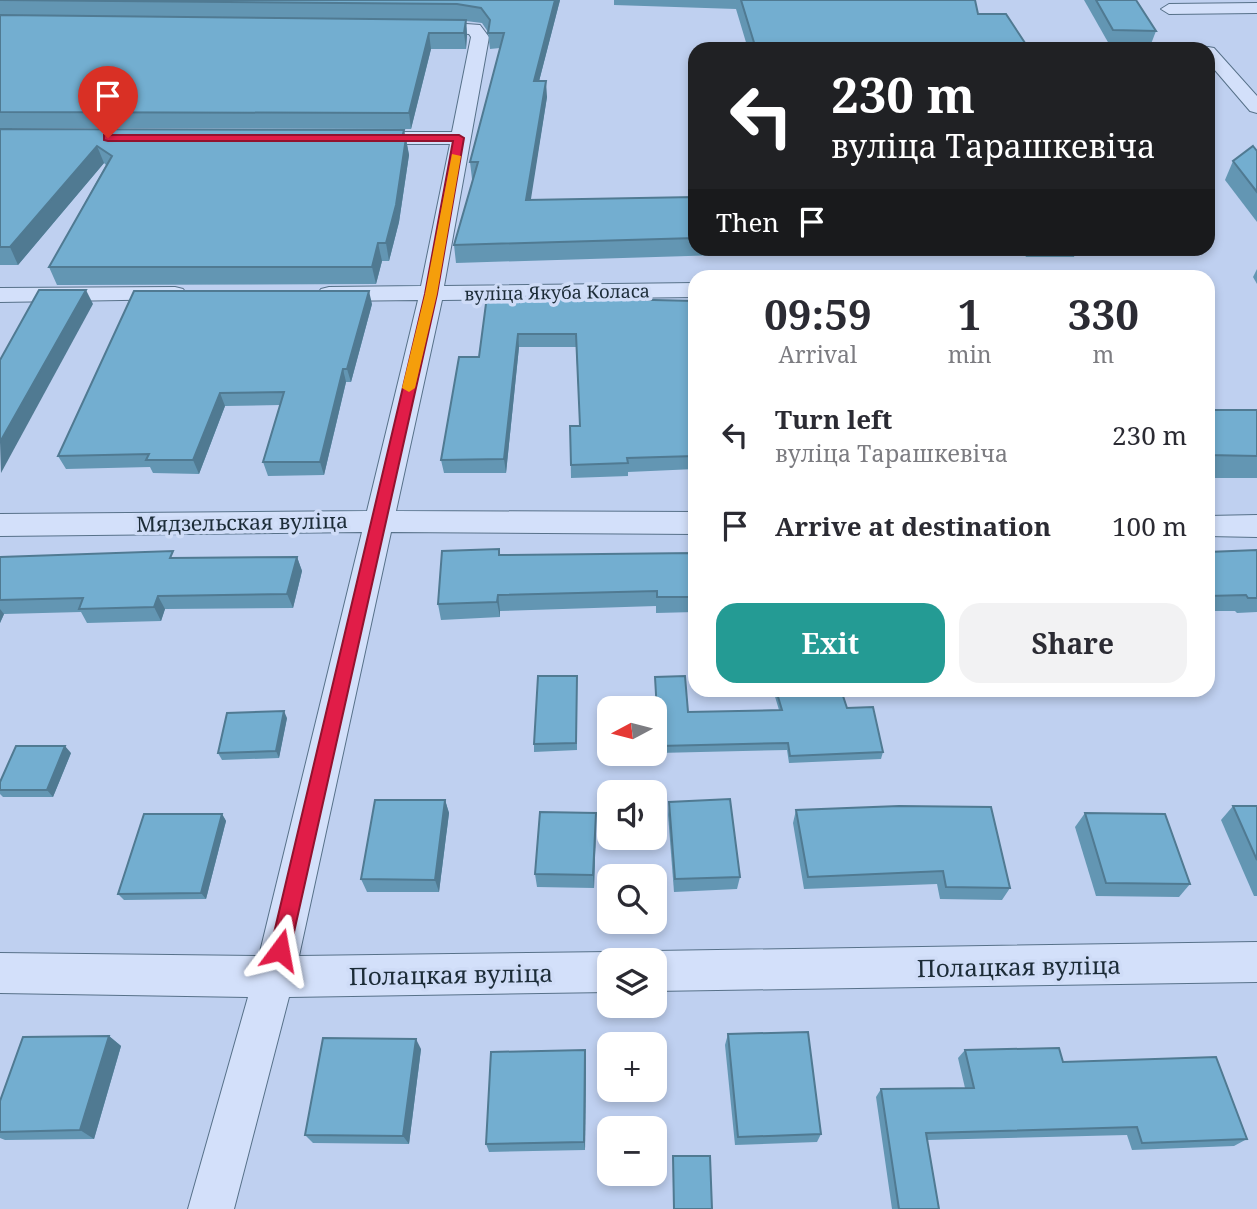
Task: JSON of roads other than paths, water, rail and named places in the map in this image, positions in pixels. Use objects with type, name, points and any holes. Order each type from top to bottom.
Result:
[{"type":"street","points":[[1164,5],[1257,8]]},
{"type":"street","points":[[1164,5],[1184,26]]},
{"type":"street","points":[[211,1209],[274,977],[431,294],[480,37],[474,29],[403,26]]},
{"type":"street","points":[[1215,59],[1256,104]]},
{"type":"street","points":[[348,138],[459,138]]},
{"type":"street","name":"вуліца Якуба Коласа","points":[[306,294],[688,290]]},
{"type":"street","points":[[0,295],[195,294]]},
{"type":"street","name":"Мядзельская вуліца","points":[[0,525],[377,521],[688,523]]},
{"type":"street","points":[[1215,526],[1257,526]]},
{"type":"street","name":"Полацкая вуліца","points":[[667,971],[1257,962]]},
{"type":"street","name":"Полацкая вуліца","points":[[0,973],[274,977],[597,972]]}]
